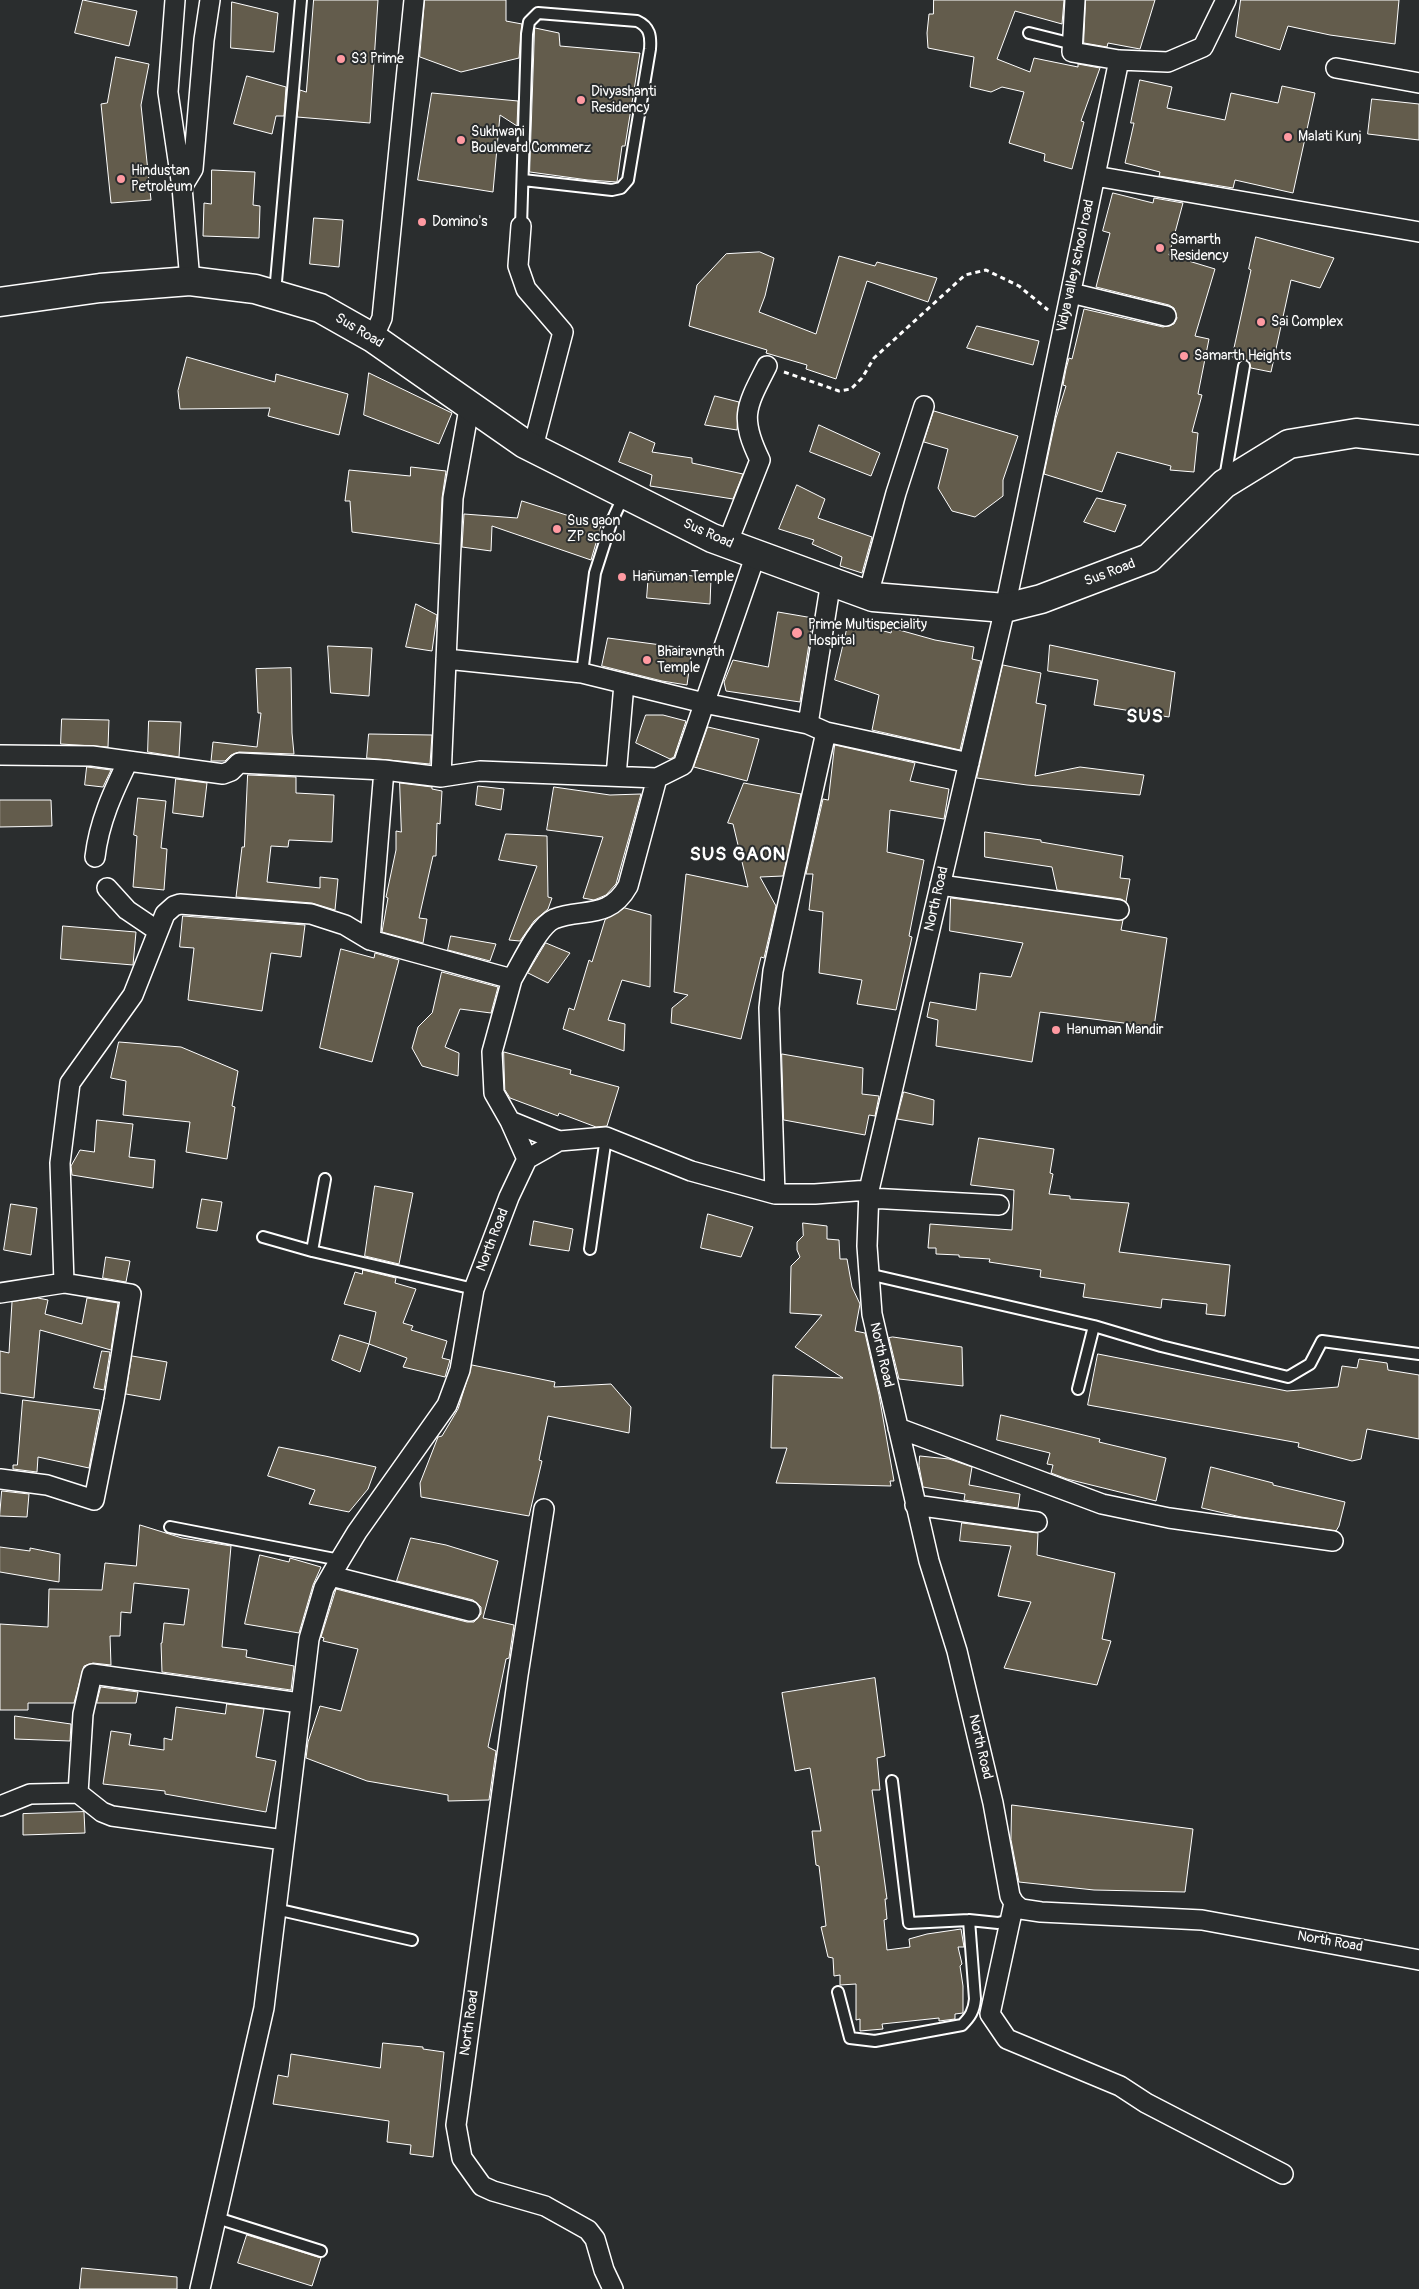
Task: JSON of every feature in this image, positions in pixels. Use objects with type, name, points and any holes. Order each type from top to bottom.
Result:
[{"type":"main road","name":"Sus Road","points":[[0,302],[100,288],[190,281],[255,289],[320,308],[373,338],[533,447],[712,538],[868,595],[1005,608],[1040,599],[1150,558],[1224,484],[1288,444],[1356,433],[1419,440]]},
{"type":"street","points":[[175,0],[168,92],[182,188],[190,281]]},
{"type":"street","points":[[182,188],[193,169],[204,40],[210,0]]},
{"type":"street","points":[[373,338],[382,318],[414,0]]},
{"type":"street","points":[[1075,0],[1072,52],[1119,60],[1168,62],[1203,47],[1226,0]]},
{"type":"street","name":"Vidya valley school road","points":[[1005,608],[1119,60]]},
{"type":"street","points":[[1336,68],[1419,83]]},
{"type":"street","points":[[1095,176],[1419,232]]},
{"type":"street","points":[[521,226],[518,266],[526,289],[563,332],[533,447]]},
{"type":"street","points":[[1071,293],[1166,316]]},
{"type":"street","points":[[726,544],[760,460],[747,430],[747,417],[751,397],[766,366]]},
{"type":"street","points":[[441,776],[453,498],[470,403]]},
{"type":"street","points":[[868,595],[896,493],[924,406]]},
{"type":"street","points":[[0,756],[92,756],[223,774],[231,772],[239,763],[384,770],[441,776],[480,771],[657,778],[683,765],[756,554]]},
{"type":"street","points":[[808,724],[831,581]]},
{"type":"street","name":"North Road","points":[[1005,608],[869,1194],[868,1274],[872,1314],[915,1505],[929,1561],[957,1651],[993,1803],[1012,1912],[1021,1909],[1041,1912],[1202,1920],[1419,1960]]},
{"type":"street","points":[[446,659],[582,673],[704,703],[808,724],[826,732],[969,762]]},
{"type":"street","points":[[616,776],[624,684]]},
{"type":"street","points":[[775,1194],[769,1008],[773,971],[826,732]]},
{"type":"street","points":[[95,857],[97,837],[108,802],[128,761]]},
{"type":"street","points":[[370,940],[384,770]]},
{"type":"street","points":[[657,778],[628,886],[624,894],[617,901],[604,908],[552,920],[537,936],[512,979],[492,1052],[494,1093],[510,1121],[527,1160],[559,1141],[606,1137],[691,1171],[775,1194],[869,1194],[999,1205]]},
{"type":"street","points":[[940,884],[1119,910]]},
{"type":"street","points":[[107,888],[127,910],[158,931]]},
{"type":"street","points":[[64,1283],[60,1163],[70,1083],[133,995],[165,914],[174,906],[180,904],[311,914],[345,925],[370,940],[512,979]]},
{"type":"street","points":[[510,1121],[559,1141]]},
{"type":"street","name":"North Road","points":[[200,2289],[264,2008],[309,1639],[324,1588],[357,1532],[447,1405],[460,1370],[474,1289],[509,1197],[527,1160]]},
{"type":"street","points":[[0,1293],[64,1283],[131,1294],[114,1400],[94,1500],[47,1484],[0,1480]]},
{"type":"street","points":[[898,1428],[1102,1504],[1169,1518],[1333,1542]]},
{"type":"street","points":[[915,1505],[1037,1522]]},
{"type":"street","name":"North Road","points":[[544,1509],[518,1675],[456,2125],[458,2143],[467,2168],[482,2186],[545,2206],[588,2230],[595,2240],[604,2270],[613,2289]]},
{"type":"street","points":[[336,1568],[470,1611]]},
{"type":"street","points":[[78,1793],[83,1714],[92,1674],[300,1703]]},
{"type":"street","points":[[0,1806],[30,1794],[78,1793],[102,1812],[112,1816],[284,1840]]},
{"type":"street","points":[[1012,1912],[990,2014],[1008,2039],[1120,2086],[1146,2103],[1283,2174]]},
{"type":"lane","points":[[275,294],[301,0]]},
{"type":"lane","points":[[521,226],[529,22],[538,13],[637,21],[645,25],[651,35],[650,49],[628,180],[621,188],[612,190],[523,180]]},
{"type":"lane","points":[[1029,33],[1073,44]]},
{"type":"lane","points":[[1224,484],[1244,366]]},
{"type":"lane","points":[[582,673],[595,573],[611,524],[624,494]]},
{"type":"lane","points":[[590,1249],[606,1137]]},
{"type":"lane","points":[[312,1251],[325,1180]]},
{"type":"lane","points":[[263,1237],[312,1251],[474,1289]]},
{"type":"lane","points":[[868,1274],[1094,1326],[1161,1346],[1288,1377],[1310,1364],[1322,1341],[1419,1354]]},
{"type":"lane","points":[[1078,1389],[1094,1326]]},
{"type":"lane","points":[[170,1526],[336,1568]]},
{"type":"lane","points":[[892,1781],[909,1923],[969,1920],[998,1923],[1012,1912]]},
{"type":"lane","points":[[276,1909],[412,1940]]},
{"type":"lane","points":[[838,1992],[850,2038],[875,2041],[962,2025],[970,2017],[975,2007],[969,1920]]},
{"type":"lane","points":[[217,2218],[321,2251]]},
{"type":"path","points":[[766,366],[839,391],[851,389],[862,378],[874,358],[965,275],[986,270],[1019,286],[1064,324]]},
{"type":"building","points":[[83,0],[137,11],[129,46],[75,33]]},
{"type":"building","name":"S3 Prime","points":[[314,0],[378,0],[370,123],[297,117],[300,90],[306,92]]},
{"type":"building","points":[[425,0],[506,0],[506,21],[522,24],[519,58],[461,72],[420,57]]},
{"type":"building","points":[[934,0],[1064,0],[1062,24],[1015,11],[997,59],[1030,72],[1034,58],[1078,67],[1078,64],[1100,68],[1081,121],[1084,122],[1072,169],[1044,161],[1045,154],[1009,143],[1024,92],[1002,87],[991,92],[970,87],[974,57],[928,48],[929,14],[933,14]]},
{"type":"building","points":[[1086,0],[1155,0],[1140,49],[1108,43],[1107,47],[1084,43]]},
{"type":"building","points":[[1241,0],[1399,0],[1395,44],[1330,35],[1288,26],[1280,50],[1236,37]]},
{"type":"building","points":[[232,2],[278,13],[274,52],[231,48]]},
{"type":"building","name":"Divyashanti Residency","points":[[535,28],[559,33],[560,46],[640,53],[625,146],[622,146],[617,182],[530,172]]},
{"type":"building","points":[[116,57],[149,64],[141,105],[151,200],[111,203],[101,104],[107,103]]},
{"type":"building","points":[[247,76],[286,87],[284,116],[276,116],[272,134],[234,124]]},
{"type":"building","points":[[1140,80],[1172,87],[1167,108],[1225,120],[1231,93],[1278,103],[1282,86],[1315,93],[1293,193],[1235,180],[1233,188],[1159,176],[1160,172],[1125,163],[1134,123],[1131,123]]},
{"type":"building","name":"Sukhwani Boulevard Commerz","points":[[432,93],[518,101],[517,126],[500,115],[493,192],[418,180]]},
{"type":"building","points":[[1372,99],[1419,104],[1419,140],[1368,134]]},
{"type":"building","points":[[212,170],[255,172],[253,205],[260,206],[259,238],[203,236],[204,203],[211,204]]},
{"type":"building","points":[[1113,193],[1153,203],[1154,198],[1183,203],[1169,255],[1215,269],[1195,336],[1209,339],[1198,394],[1202,395],[1192,432],[1198,433],[1194,472],[1170,470],[1171,466],[1117,452],[1102,492],[1044,474],[1056,418],[1066,386],[1063,385],[1066,369],[1069,358],[1072,359],[1084,309],[1163,327],[1174,324],[1177,318],[1174,308],[1169,305],[1096,287],[1110,233],[1103,231]]},
{"type":"building","points":[[314,218],[343,220],[339,267],[310,264]]},
{"type":"building","points":[[1256,237],[1334,258],[1320,288],[1291,280],[1271,372],[1251,368],[1248,360],[1232,357],[1251,270],[1249,269]]},
{"type":"building","points":[[760,252],[774,258],[759,312],[816,334],[839,256],[875,266],[877,262],[937,278],[928,302],[867,281],[836,379],[806,369],[807,365],[766,353],[767,350],[689,326],[697,285],[726,254]]},
{"type":"building","points":[[977,326],[1039,341],[1033,365],[967,348]]},
{"type":"building","points":[[187,357],[275,382],[276,374],[348,394],[339,435],[268,416],[270,408],[180,409],[178,391]]},
{"type":"building","points":[[369,373],[452,413],[439,444],[364,415]]},
{"type":"building","points":[[715,396],[739,402],[737,430],[705,425]]},
{"type":"building","points":[[934,411],[1018,436],[1003,480],[1003,496],[975,517],[952,511],[938,488],[948,449],[924,442]]},
{"type":"building","points":[[819,425],[880,453],[871,476],[810,452]]},
{"type":"building","points":[[630,432],[655,443],[652,452],[692,458],[692,463],[743,474],[733,499],[650,486],[652,475],[619,462]]},
{"type":"building","points":[[411,467],[446,471],[442,498],[440,544],[352,532],[350,501],[345,501],[349,470],[410,476]]},
{"type":"building","points":[[797,485],[825,499],[818,518],[872,537],[862,573],[840,566],[842,557],[812,544],[814,540],[779,529]]},
{"type":"building","points":[[1097,498],[1126,505],[1115,532],[1084,522]]},
{"type":"building","name":"Sus gaon ZP school","points":[[522,501],[601,526],[591,560],[492,526],[491,551],[462,547],[464,514],[517,518]]},
{"type":"building","points":[[649,571],[711,578],[710,604],[647,598]]},
{"type":"building","points":[[416,604],[437,615],[432,651],[406,647]]},
{"type":"building","points":[[778,612],[813,618],[800,702],[726,691],[724,682],[733,660],[768,667]]},
{"type":"building","points":[[849,621],[891,633],[892,628],[935,640],[974,647],[972,659],[981,661],[960,750],[872,730],[879,695],[835,680]]},
{"type":"building","name":"Bhairavnath Temple","points":[[608,638],[692,649],[687,685],[662,681],[602,666]]},
{"type":"building","points":[[1050,645],[1175,672],[1169,717],[1094,705],[1098,680],[1048,671]]},
{"type":"building","points":[[328,646],[372,648],[369,696],[331,693]]},
{"type":"building","points":[[1003,665],[1041,673],[1036,703],[1046,705],[1035,776],[1080,767],[1144,775],[1140,795],[1027,785],[977,778]]},
{"type":"building","points":[[291,668],[294,754],[239,752],[231,755],[225,761],[211,761],[213,742],[257,747],[261,713],[258,713],[256,669]]},
{"type":"building","points":[[646,715],[663,715],[686,721],[674,757],[670,759],[636,743]]},
{"type":"building","points":[[62,719],[109,720],[108,747],[61,744]]},
{"type":"building","points":[[149,721],[181,722],[179,757],[148,752]]},
{"type":"building","points":[[708,727],[759,739],[747,781],[694,767]]},
{"type":"building","points":[[369,734],[432,735],[430,764],[367,758]]},
{"type":"building","points":[[835,745],[915,763],[910,781],[949,789],[944,819],[890,810],[887,852],[924,860],[909,936],[912,937],[896,1010],[857,1004],[862,980],[819,973],[823,912],[809,910],[813,874],[806,874],[823,799],[828,800]]},
{"type":"building","points":[[87,767],[111,770],[103,787],[85,785]]},
{"type":"building","points":[[248,775],[296,777],[296,793],[334,795],[332,842],[289,840],[288,847],[271,846],[267,882],[320,888],[320,877],[338,879],[335,910],[312,903],[236,897],[242,847],[244,847]]},
{"type":"building","points":[[176,779],[207,783],[203,817],[173,813]]},
{"type":"building","points":[[400,783],[432,787],[432,789],[442,791],[440,824],[437,823],[436,856],[433,856],[419,918],[427,919],[423,943],[382,932],[388,898],[386,897],[396,850],[396,831],[401,832]]},
{"type":"building","points":[[744,783],[801,794],[783,876],[760,877],[776,906],[764,958],[761,957],[741,1039],[671,1023],[672,1008],[688,995],[674,992],[686,874],[748,887],[733,824],[728,823]]},
{"type":"building","points":[[478,786],[504,789],[501,810],[476,805]]},
{"type":"building","points":[[554,787],[610,795],[641,794],[616,884],[606,895],[594,900],[583,898],[603,837],[547,830]]},
{"type":"building","points":[[138,798],[166,801],[161,848],[167,849],[164,890],[133,887],[137,836],[134,835]]},
{"type":"building","points":[[0,800],[51,800],[52,826],[0,827]]},
{"type":"building","points":[[985,832],[1041,840],[1041,842],[1123,856],[1120,878],[1130,879],[1126,902],[1121,899],[1057,890],[1052,867],[985,857]]},
{"type":"building","points":[[506,834],[547,836],[548,897],[552,898],[548,909],[534,921],[520,941],[509,940],[537,866],[499,860]]},
{"type":"building","points":[[951,898],[1123,920],[1121,930],[1167,938],[1154,1027],[1040,1012],[1032,1062],[936,1046],[938,1020],[927,1017],[930,1002],[976,1010],[980,973],[1011,977],[1023,943],[950,931]]},
{"type":"building","points":[[625,908],[651,915],[650,987],[622,980],[608,1020],[625,1024],[624,1051],[563,1029],[569,1008],[574,1010],[589,960],[592,962],[605,920]]},
{"type":"building","points":[[183,916],[305,925],[301,957],[271,953],[262,1011],[188,1000],[194,948],[180,947]]},
{"type":"building","points":[[63,926],[136,932],[133,965],[61,959]]},
{"type":"building","points":[[451,936],[496,944],[490,961],[448,950]]},
{"type":"building","points":[[546,943],[570,953],[548,983],[528,973]]},
{"type":"building","points":[[341,949],[374,958],[375,953],[399,960],[372,1062],[320,1048]]},
{"type":"building","points":[[442,972],[498,987],[491,1013],[460,1009],[445,1047],[459,1053],[458,1076],[422,1066],[412,1048],[418,1027],[432,1013]]},
{"type":"building","points":[[119,1042],[181,1047],[238,1071],[232,1106],[235,1107],[227,1159],[186,1152],[190,1122],[123,1115],[126,1081],[111,1078]]},
{"type":"building","points":[[504,1052],[571,1070],[570,1074],[619,1087],[607,1126],[596,1127],[559,1113],[558,1116],[510,1098],[505,1090]]},
{"type":"building","points":[[782,1054],[863,1068],[862,1094],[879,1096],[875,1116],[869,1115],[865,1135],[784,1120]]},
{"type":"building","points":[[904,1092],[934,1100],[933,1125],[897,1119]]},
{"type":"building","points":[[97,1120],[133,1124],[129,1157],[155,1160],[153,1188],[72,1175],[71,1166],[80,1150],[94,1152]]},
{"type":"building","points":[[979,1138],[1054,1149],[1050,1173],[1053,1174],[1049,1194],[1070,1196],[1070,1199],[1129,1203],[1119,1252],[1230,1265],[1225,1316],[1206,1314],[1207,1304],[1162,1299],[1161,1308],[1083,1297],[1085,1284],[1040,1277],[1041,1270],[989,1262],[990,1259],[936,1254],[936,1248],[928,1248],[930,1224],[1012,1230],[1014,1190],[971,1185]]},
{"type":"building","points":[[375,1186],[413,1193],[399,1264],[365,1256]]},
{"type":"building","points":[[202,1199],[222,1202],[217,1231],[197,1228]]},
{"type":"building","points":[[11,1204],[37,1208],[31,1255],[4,1250]]},
{"type":"building","points":[[708,1214],[753,1227],[741,1257],[701,1248]]},
{"type":"building","points":[[534,1221],[573,1229],[569,1251],[530,1245]]},
{"type":"building","points":[[803,1223],[827,1226],[827,1239],[839,1240],[840,1259],[847,1259],[852,1287],[860,1304],[855,1331],[865,1333],[879,1395],[894,1481],[890,1481],[891,1486],[776,1483],[787,1448],[771,1448],[773,1375],[843,1378],[795,1347],[822,1315],[790,1313],[791,1266],[800,1257],[797,1250],[797,1242],[803,1236]]},
{"type":"building","points":[[106,1257],[130,1261],[126,1282],[103,1278]]},
{"type":"building","points":[[363,1270],[396,1278],[395,1283],[416,1289],[403,1323],[413,1326],[411,1330],[447,1341],[442,1358],[450,1360],[445,1377],[403,1367],[407,1358],[369,1344],[376,1312],[344,1304],[355,1272],[362,1274]]},
{"type":"building","points":[[38,1298],[48,1300],[45,1314],[82,1324],[87,1298],[118,1303],[111,1350],[40,1330],[34,1398],[0,1393],[0,1351],[9,1353],[12,1302]]},
{"type":"building","points":[[340,1335],[369,1344],[360,1372],[332,1360]]},
{"type":"building","points":[[889,1338],[962,1347],[963,1386],[899,1379]]},
{"type":"building","points":[[102,1351],[110,1352],[104,1390],[94,1388]]},
{"type":"building","points":[[1098,1354],[1287,1391],[1338,1387],[1342,1366],[1357,1368],[1359,1359],[1387,1363],[1388,1370],[1419,1375],[1419,1439],[1367,1429],[1361,1459],[1352,1461],[1298,1447],[1299,1443],[1088,1405]]},
{"type":"building","points":[[132,1356],[167,1362],[160,1400],[126,1394]]},
{"type":"building","points":[[472,1365],[555,1382],[554,1387],[611,1384],[631,1407],[629,1433],[548,1416],[539,1460],[542,1461],[529,1516],[421,1497],[420,1483],[438,1437],[442,1436],[458,1409]]},
{"type":"building","points":[[23,1400],[100,1410],[89,1468],[38,1457],[37,1472],[13,1469],[13,1465],[17,1465]]},
{"type":"building","points":[[1001,1415],[1100,1439],[1099,1442],[1166,1458],[1156,1501],[1067,1479],[1051,1473],[1053,1465],[1047,1464],[1050,1453],[997,1440]]},
{"type":"building","points":[[279,1447],[376,1467],[368,1489],[349,1512],[309,1504],[315,1490],[268,1476]]},
{"type":"building","points":[[920,1456],[949,1459],[972,1467],[969,1485],[1020,1494],[1018,1508],[964,1500],[965,1494],[923,1487],[919,1466]]},
{"type":"building","points":[[1211,1467],[1273,1483],[1273,1485],[1345,1502],[1339,1526],[1336,1531],[1241,1517],[1202,1508]]},
{"type":"building","points":[[2,1491],[29,1494],[27,1517],[0,1516]]},
{"type":"building","points":[[962,1523],[1038,1533],[1037,1555],[1115,1573],[1102,1639],[1111,1641],[1097,1685],[1004,1668],[1031,1602],[998,1596],[1011,1546],[960,1541]]},
{"type":"building","points":[[140,1525],[182,1538],[231,1546],[222,1647],[247,1650],[246,1657],[294,1666],[291,1690],[162,1672],[161,1643],[164,1623],[184,1625],[189,1589],[134,1583],[131,1613],[121,1612],[120,1636],[110,1636],[111,1665],[93,1663],[84,1666],[74,1703],[28,1703],[28,1710],[0,1710],[0,1624],[48,1627],[49,1589],[102,1590],[105,1563],[136,1566]]},
{"type":"building","points":[[411,1538],[446,1545],[498,1561],[483,1618],[514,1625],[509,1658],[506,1659],[488,1747],[496,1751],[489,1800],[448,1801],[448,1795],[367,1781],[306,1758],[308,1742],[320,1706],[341,1711],[358,1649],[323,1641],[324,1638],[321,1637],[336,1589],[467,1622],[474,1622],[481,1614],[481,1607],[473,1600],[397,1581]]},
{"type":"building","points":[[0,1547],[30,1551],[30,1548],[60,1554],[59,1582],[0,1572]]},
{"type":"building","points":[[260,1555],[289,1562],[290,1558],[321,1567],[313,1585],[299,1633],[245,1624]]},
{"type":"building","points":[[875,1678],[885,1756],[877,1758],[880,1790],[872,1790],[887,1899],[885,1899],[887,1919],[884,1920],[887,1950],[910,1947],[909,1939],[927,1934],[961,1929],[964,1947],[958,1947],[962,1964],[960,1966],[963,1986],[963,2013],[955,2014],[955,2019],[939,2021],[939,2018],[882,2024],[883,2029],[860,2031],[860,2019],[856,2020],[856,1984],[840,1985],[840,1975],[834,1976],[833,1958],[828,1957],[821,1927],[826,1926],[819,1866],[816,1865],[812,1831],[821,1831],[810,1768],[795,1771],[782,1693]]},
{"type":"building","points":[[101,1687],[138,1692],[136,1703],[97,1703]]},
{"type":"building","points":[[227,1704],[264,1709],[256,1757],[276,1761],[266,1812],[165,1794],[165,1791],[103,1784],[111,1731],[131,1734],[129,1745],[164,1750],[164,1738],[172,1740],[176,1707],[225,1714]]},
{"type":"building","points":[[15,1716],[71,1724],[70,1741],[15,1739]]},
{"type":"building","points":[[1012,1805],[1193,1829],[1185,1892],[1094,1890],[1019,1882],[1011,1840]]},
{"type":"building","points":[[84,1812],[85,1833],[23,1835],[23,1814]]},
{"type":"building","points":[[383,2043],[423,2047],[423,2049],[444,2052],[433,2157],[410,2154],[411,2145],[387,2142],[389,2121],[273,2104],[278,2075],[288,2077],[291,2054],[380,2068]]},
{"type":"building","points":[[247,2235],[321,2258],[312,2286],[238,2263]]},
{"type":"building","points":[[82,2268],[177,2277],[177,2289],[80,2289]]},
{"type":"place","name":"S3 Prime","points":[[341,59]]},
{"type":"place","name":"Divyashanti Residency","points":[[581,100]]},
{"type":"place","name":"Malati Kunj","points":[[1288,137]]},
{"type":"place","name":"Sukhwani Boulevard Commerz","points":[[461,140]]},
{"type":"place","name":"Hindustan Petroleum","points":[[121,179]]},
{"type":"place","name":"Domino's","points":[[422,222]]},
{"type":"place","name":"Samarth Residency","points":[[1160,248]]},
{"type":"place","name":"Sai Complex","points":[[1261,322]]},
{"type":"place","name":"Samarth Heights","points":[[1184,356]]},
{"type":"place","name":"Sus gaon ZP school","points":[[557,529]]},
{"type":"place","name":"Hanuman Temple","points":[[622,577]]},
{"type":"place","name":"Prime Multispeciality Hospital","points":[[797,633]]},
{"type":"place","name":"Bhairavnath Temple","points":[[647,660]]},
{"type":"place","name":"Hanuman Mandir","points":[[1056,1030]]},
{"type":"district","name":"SUS","points":[[1145,717]]},
{"type":"district","name":"SUS GAON","points":[[738,855]]}]
